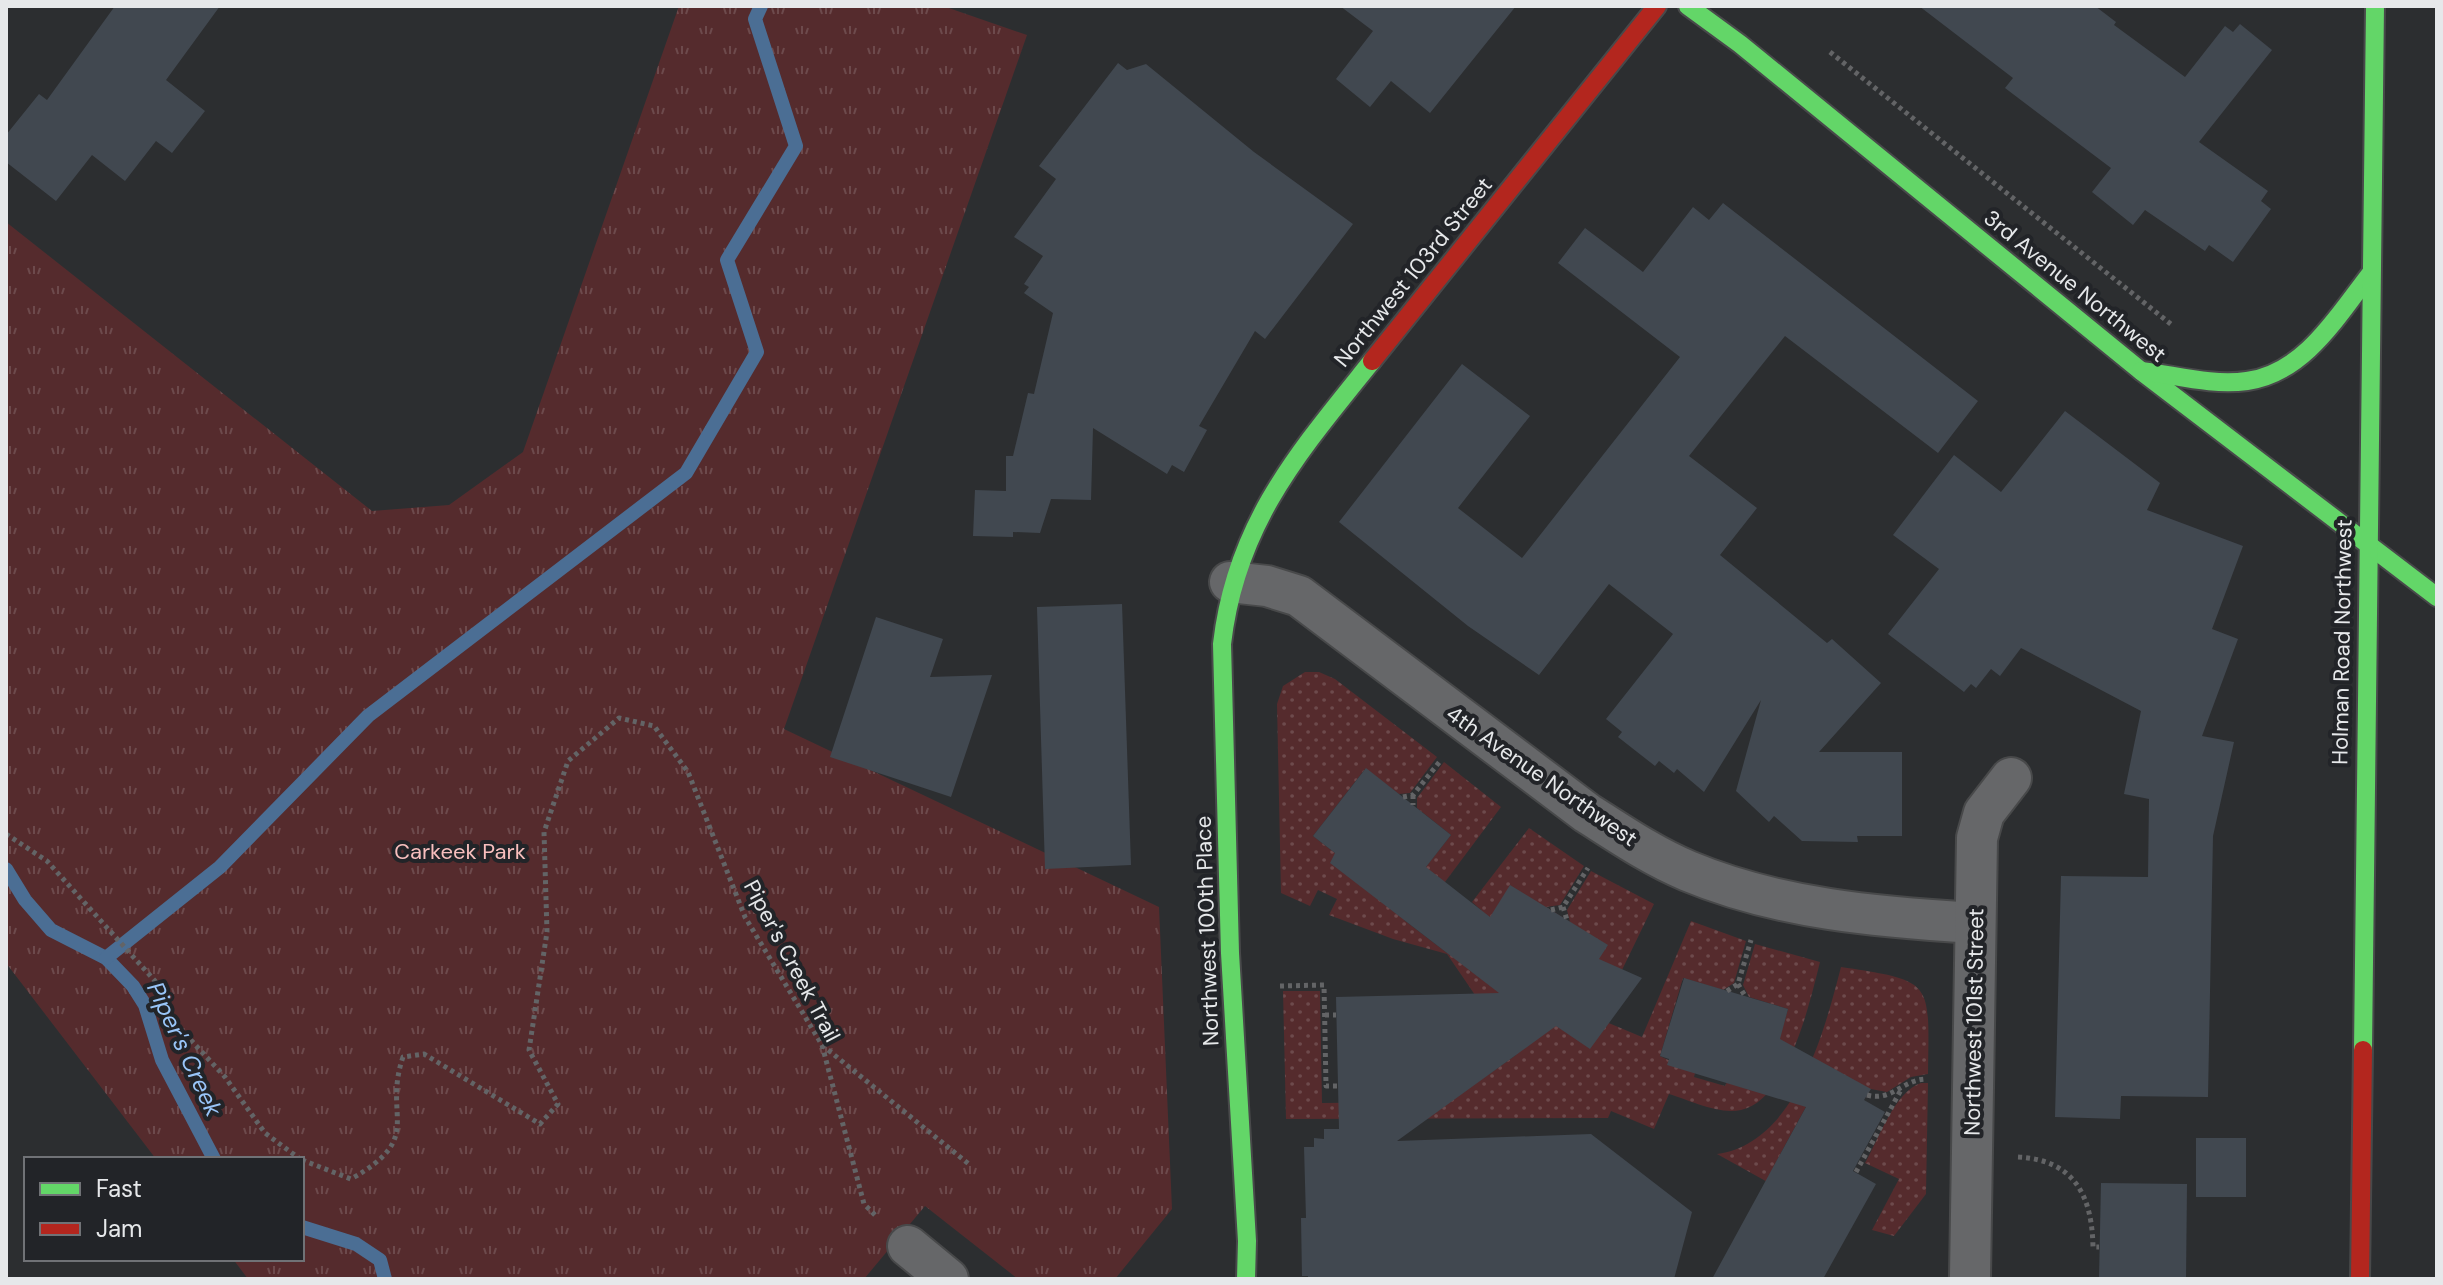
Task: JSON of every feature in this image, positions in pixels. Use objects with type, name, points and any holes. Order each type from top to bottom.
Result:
[{"type":"main road","name":"Northwest 103rd Street","points":[[1230,582],[1254,520],[1276,482],[1657,6]]},
{"type":"main road","name":"3rd Avenue Northwest","points":[[1688,6],[1740,44],[2141,371],[2437,597]]},
{"type":"main road","name":"Holman Road Northwest","points":[[2360,1279],[2366,545],[2375,6]]},
{"type":"main road","points":[[2141,371],[2247,381],[2270,375],[2308,351],[2371,273]]},
{"type":"main road","name":"Northwest 100th Place","points":[[1230,582],[1224,622],[1223,667],[1230,953],[1247,1241],[1246,1279]]},
{"type":"street","name":"4th Avenue Northwest","points":[[1230,582],[1267,586],[1299,596],[1587,813],[1632,842],[1689,871],[1774,898],[1860,916],[1975,923]]},
{"type":"street","name":"Northwest 101st Street","points":[[1970,1276],[1977,838],[1984,813],[2011,778]]},
{"type":"street","points":[[897,1235],[948,1279]]},
{"type":"path","points":[[1822,45],[2175,328]]},
{"type":"path","name":"Piper's Creek Trail","points":[[304,1161],[351,1179],[381,1162],[400,1129],[396,1079],[403,1057],[424,1054],[540,1124],[558,1104],[529,1050],[547,932],[544,832],[568,761],[619,718],[654,726],[688,772],[745,917],[822,1045],[864,1204],[897,1235]]},
{"type":"path","points":[[1413,805],[1413,795],[1444,756]]},
{"type":"path","points":[[1403,797],[1413,795]]},
{"type":"path","name":"Piper's Creek Trail","points":[[6,834],[58,872],[155,981],[176,1024],[225,1077],[265,1133],[297,1157]]},
{"type":"path","points":[[1551,910],[1563,907],[1590,865]]},
{"type":"path","points":[[1563,907],[1567,920]]},
{"type":"path","points":[[1727,991],[1738,984],[1752,937]]},
{"type":"path","points":[[1738,984],[1745,996]]},
{"type":"path","points":[[1280,986],[1324,985],[1326,1086],[1337,1086]]},
{"type":"path","points":[[1325,1015],[1336,1015]]},
{"type":"path","points":[[822,1045],[970,1165]]},
{"type":"path","points":[[1867,1095],[1877,1098],[1913,1081],[1932,1079]]},
{"type":"path","points":[[1856,1172],[1902,1088]]},
{"type":"path","points":[[2013,1157],[2044,1160],[2073,1180],[2086,1198],[2097,1233],[2093,1247],[2099,1247]]},
{"type":"green space","name":"Carkeek Park","points":[[679,6],[943,6],[1027,35],[784,729],[1159,907],[1172,1209],[1115,1279],[1018,1279],[925,1206],[864,1279],[248,1279],[234,1261],[304,1261],[304,1157],[154,1157],[6,963],[6,222],[372,511],[449,505],[523,452]]},
{"type":"green space","points":[[1305,672],[1319,672],[1335,679],[1437,757],[1410,793],[1399,794],[1365,769],[1313,836],[1398,902],[1451,835],[1417,808],[1417,798],[1444,762],[1501,807],[1445,882],[1404,920],[1447,953],[1481,910],[1472,902],[1529,828],[1584,866],[1560,905],[1546,907],[1570,922],[1567,910],[1591,871],[1654,904],[1622,970],[1592,1016],[1642,1037],[1691,921],[1746,941],[1734,983],[1723,990],[1683,978],[1660,1056],[1695,1073],[1694,1077],[1725,1086],[1727,1082],[1765,1087],[1788,1009],[1749,997],[1743,985],[1755,944],[1820,962],[1803,1024],[1784,1069],[1772,1088],[1757,1102],[1732,1111],[1714,1109],[1669,1094],[1654,1129],[1611,1111],[1608,1118],[1286,1119],[1283,991],[1320,991],[1322,1103],[1425,1102],[1479,1061],[1489,1074],[1516,1055],[1447,954],[1393,939],[1329,915],[1337,899],[1318,890],[1310,906],[1281,893],[1277,704],[1283,686]]},
{"type":"green space","points":[[1841,967],[1894,977],[1910,982],[1920,991],[1926,1003],[1928,1020],[1928,1074],[1911,1077],[1887,1092],[1871,1089],[1808,1103],[1776,1162],[1771,1184],[1717,1154],[1744,1145],[1767,1129],[1786,1107],[1815,1052]]},
{"type":"green space","points":[[1928,1083],[1926,1194],[1894,1236],[1872,1230],[1899,1179],[1865,1163],[1895,1106],[1911,1088]]},
{"type":"building","points":[[115,6],[220,6],[166,80],[205,111],[172,153],[156,141],[125,181],[92,155],[56,201],[6,162],[6,135],[39,94],[47,100]]},
{"type":"building","points":[[1340,6],[1516,6],[1430,113],[1391,81],[1370,107],[1336,79],[1373,31]]},
{"type":"building","points":[[1919,6],[2095,6],[2116,22],[2114,25],[2185,77],[2225,26],[2233,32],[2240,24],[2272,50],[2199,142],[2268,191],[2261,201],[2271,209],[2233,262],[2209,245],[2205,251],[2145,210],[2133,225],[2092,192],[2111,168],[2005,88],[2013,78]]},
{"type":"building","points":[[1118,63],[1127,70],[1146,64],[1254,152],[1353,224],[1265,339],[1255,331],[1199,426],[1207,430],[1184,472],[1172,465],[1167,474],[1093,428],[1091,500],[1051,499],[1040,533],[1013,532],[1013,537],[973,536],[975,490],[1006,491],[1006,456],[1013,456],[1028,393],[1034,394],[1053,313],[1024,293],[1029,287],[1024,284],[1043,256],[1014,237],[1056,179],[1039,166]]},
{"type":"building","points":[[1723,203],[1978,401],[1938,453],[1785,336],[1689,456],[1757,508],[1720,555],[1827,643],[1832,639],[1881,683],[1819,752],[1902,752],[1902,836],[1857,836],[1858,842],[1802,841],[1774,816],[1769,822],[1736,791],[1761,700],[1704,792],[1677,769],[1674,773],[1659,761],[1655,766],[1618,737],[1622,732],[1606,719],[1673,634],[1609,584],[1539,675],[1468,626],[1339,522],[1462,364],[1530,416],[1458,508],[1522,558],[1680,357],[1558,263],[1585,228],[1643,272],[1693,207],[1709,220]]},
{"type":"building","points":[[2065,411],[2160,483],[2147,510],[2243,546],[2212,629],[2238,639],[2202,736],[2234,742],[2213,836],[2208,1097],[2121,1096],[2120,1119],[2055,1117],[2061,876],[2148,877],[2149,799],[2124,794],[2141,711],[2021,648],[2000,676],[1991,669],[1976,688],[1971,684],[1964,692],[1888,634],[1939,569],[1893,535],[1954,455],[2001,492]]},
{"type":"building","points":[[1122,604],[1131,865],[1045,869],[1037,607]]},
{"type":"building","points":[[876,617],[943,639],[930,677],[992,675],[951,797],[830,757]]},
{"type":"building","points":[[1366,768],[1451,835],[1426,867],[1490,917],[1510,885],[1608,945],[1599,959],[1642,978],[1590,1049],[1556,1026],[1397,1141],[1591,1134],[1692,1212],[1674,1279],[1308,1279],[1308,1276],[1302,1276],[1301,1218],[1306,1218],[1304,1147],[1314,1147],[1314,1138],[1324,1139],[1324,1129],[1339,1129],[1336,997],[1499,993],[1330,863],[1335,853],[1313,836]]},
{"type":"building","points":[[1684,978],[1788,1009],[1780,1039],[1871,1089],[1864,1100],[1885,1112],[1853,1171],[1876,1184],[1823,1279],[1712,1279],[1806,1107],[1667,1065],[1669,1059],[1660,1056]]},
{"type":"building","points":[[2196,1138],[2246,1138],[2246,1197],[2196,1197]]},
{"type":"building","points":[[2101,1183],[2187,1184],[2186,1279],[2099,1279]]},
{"type":"waterway","points":[[106,958],[220,867],[368,716],[686,473],[757,352],[727,260],[796,146],[755,19],[761,6]]},
{"type":"waterway","name":"Piper's Creek","points":[[6,869],[25,900],[51,930],[106,958],[133,986],[145,1005],[162,1060],[213,1157]]},
{"type":"waterway","name":"Piper's Creek","points":[[304,1228],[356,1244],[380,1260],[385,1279]]},
{"type":"traffic: fast","points":[[1688,6],[1740,44],[2141,371],[2437,597]]},
{"type":"traffic: fast","points":[[2363,1050],[2375,6]]},
{"type":"traffic: fast","points":[[2141,371],[2220,382],[2268,376],[2286,367],[2318,340],[2371,273]]},
{"type":"traffic: fast","points":[[1246,1279],[1247,1241],[1230,953],[1222,644],[1229,601],[1256,525],[1296,459],[1372,361]]},
{"type":"traffic: jam","points":[[1372,361],[1657,6]]},
{"type":"traffic: jam","points":[[2360,1279],[2363,1050]]}]
